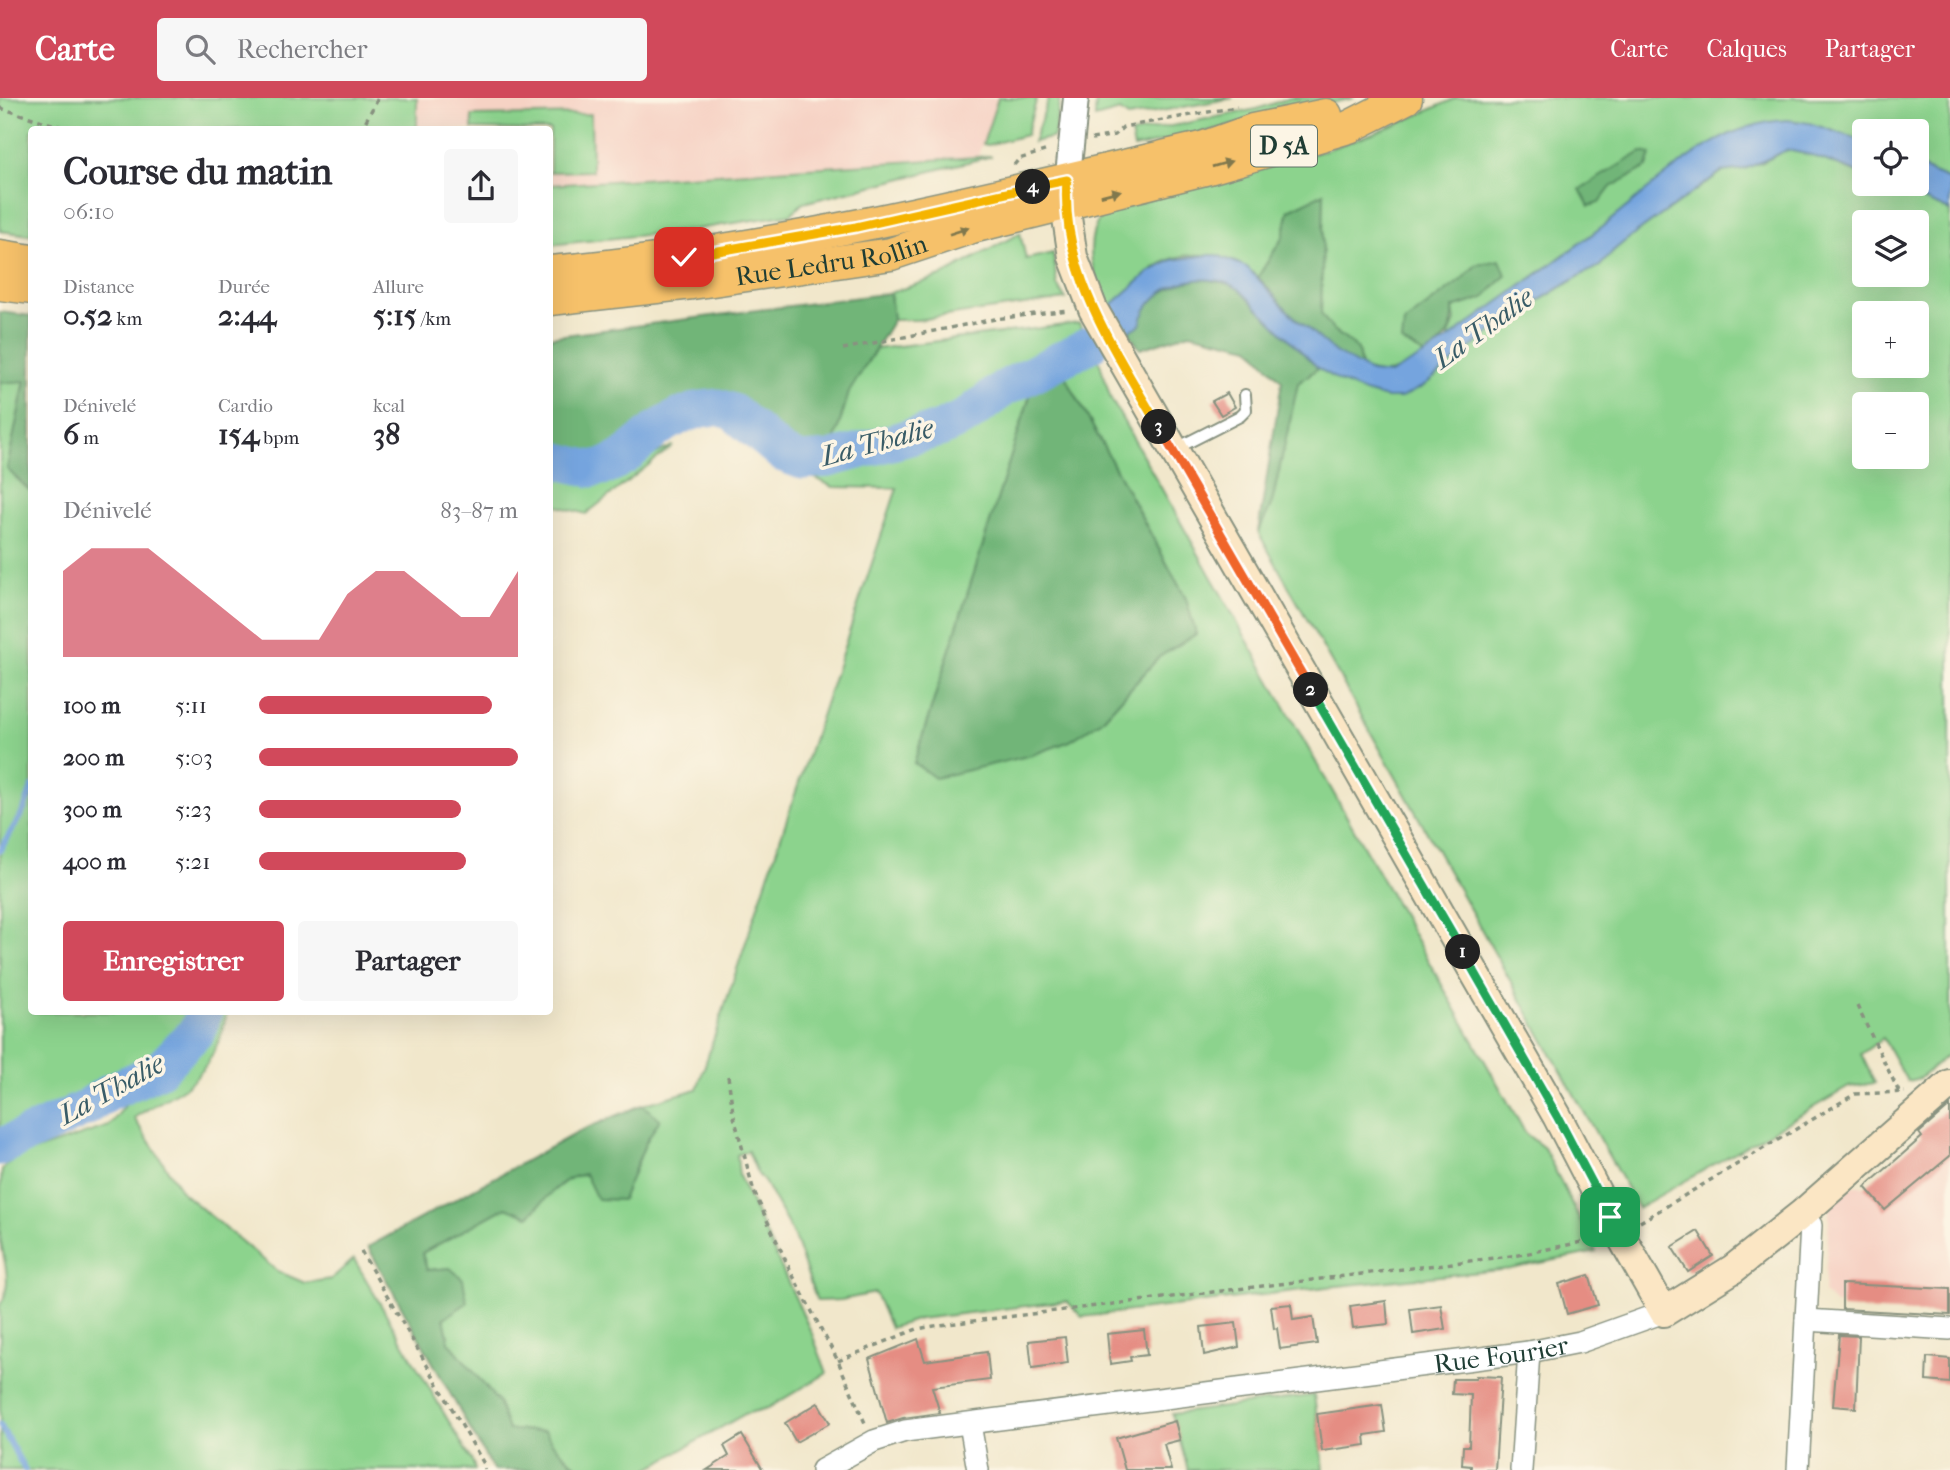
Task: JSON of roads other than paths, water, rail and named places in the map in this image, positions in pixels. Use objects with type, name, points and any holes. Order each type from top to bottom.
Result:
[{"type":"main road","name":"D 5A","points":[[1066,192],[1209,168],[1349,127],[1405,98]]},
{"type":"main road","name":"Rue Ledru Rollin","points":[[553,272],[684,257],[1066,192]]},
{"type":"main road","name":"Rue Ledru Rollin","points":[[553,299],[667,287],[891,254],[1066,192]]},
{"type":"main road","points":[[1066,192],[1073,257],[1091,304],[1557,1116],[1621,1238],[1664,1312]]},
{"type":"main road","points":[[0,256],[28,260]]},
{"type":"main road","points":[[0,284],[28,288]]},
{"type":"main road","name":"Rue Fourier","points":[[1664,1312],[1733,1269],[1801,1214],[1950,1084]]},
{"type":"street","points":[[1066,192],[1076,98]]},
{"type":"street","points":[[1798,1470],[1811,1225],[1801,1214]]},
{"type":"street","name":"Rue Fourier","points":[[821,1470],[874,1441],[905,1432],[1529,1352],[1580,1342],[1664,1312]]},
{"type":"street","points":[[1806,1320],[1950,1329]]},
{"type":"street","points":[[1521,1470],[1529,1352]]},
{"type":"street","points":[[970,1424],[978,1470]]},
{"type":"lane","points":[[1173,450],[1240,416],[1246,411],[1245,395]]},
{"type":"water","points":[[1787,120],[1809,123],[1852,137],[1852,170],[1811,155],[1787,150],[1745,169],[1721,172],[1625,241],[1600,266],[1505,321],[1422,387],[1401,398],[1386,398],[1364,392],[1318,368],[1239,289],[1225,283],[1195,280],[1166,290],[1154,299],[1145,311],[1140,325],[1124,334],[1108,308],[1149,272],[1172,260],[1217,255],[1247,267],[1291,314],[1335,352],[1371,372],[1390,374],[1447,340],[1599,229],[1686,160],[1734,132]]},
{"type":"water","points":[[1929,171],[1950,180],[1950,211],[1914,196],[1929,196]]},
{"type":"waterway","name":"La Thalie","points":[[553,460],[591,469],[607,466],[678,417],[701,409],[718,407],[733,412],[783,454],[802,461],[829,459],[940,429],[966,417],[1003,389],[1091,344]]},
{"type":"waterway","points":[[0,850],[28,798]]},
{"type":"waterway","name":"La Thalie","points":[[0,1147],[84,1109],[110,1092],[159,1070],[198,1030],[203,1015]]},
{"type":"waterway","points":[[0,1425],[25,1470]]}]
